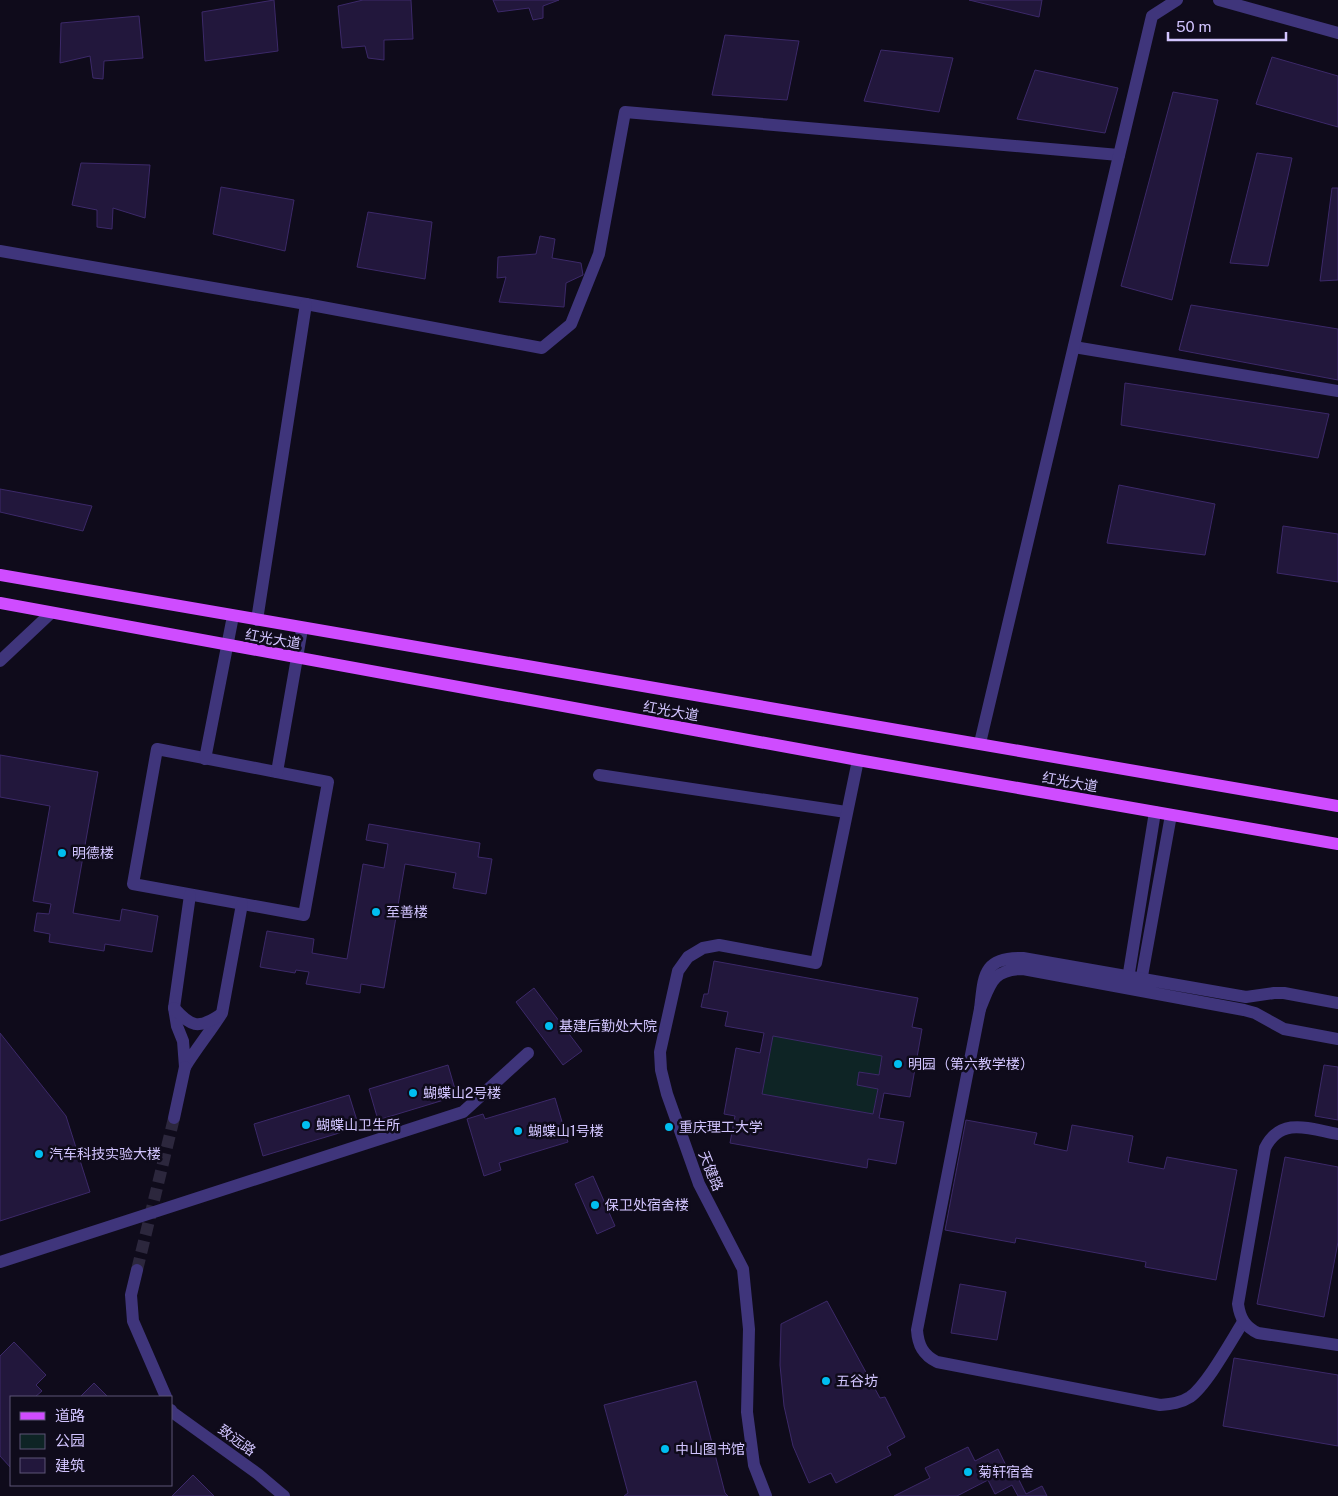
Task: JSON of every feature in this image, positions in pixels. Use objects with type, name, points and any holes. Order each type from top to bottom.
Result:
[{"type":"main road","name":"红光大道","points":[[0,575],[302,629],[980,743],[1338,806]]},
{"type":"main road","name":"红光大道","points":[[0,603],[858,760],[1338,844]]},
{"type":"street","points":[[980,743],[1152,16],[1177,0]]},
{"type":"street","points":[[1220,0],[1338,33]]},
{"type":"street","points":[[0,251],[306,304],[542,348],[571,324],[598,254],[625,112],[1119,154]]},
{"type":"street","points":[[257,620],[306,304]]},
{"type":"street","points":[[1074,347],[1338,390]]},
{"type":"street","points":[[0,661],[51,613]]},
{"type":"street","points":[[205,758],[233,616]]},
{"type":"street","points":[[277,772],[302,629]]},
{"type":"street","points":[[157,749],[277,772],[328,782],[304,916],[134,884],[157,749]]},
{"type":"street","points":[[599,775],[846,812],[858,760]]},
{"type":"street","name":"天健路","points":[[766,1496],[754,1465],[747,1412],[749,1329],[743,1269],[699,1184],[667,1094],[661,1070],[660,1052],[678,971],[688,957],[704,948],[719,945],[816,963],[846,812]]},
{"type":"street","points":[[1128,982],[1156,812]]},
{"type":"street","points":[[1141,985],[1171,815]]},
{"type":"street","points":[[174,1118],[185,1067],[183,1042],[177,1026],[174,1008],[190,895]]},
{"type":"street","points":[[185,1067],[222,1013],[242,904]]},
{"type":"street","points":[[1243,1322],[1200,1387],[1191,1396],[1171,1404],[1160,1404],[937,1362],[924,1353],[918,1339],[917,1330],[986,973],[990,967],[1004,959],[1023,958],[1244,1010],[1255,1013],[1284,1029],[1338,1038]]},
{"type":"street","points":[[1141,985],[1246,997],[1284,993],[1338,1003]]},
{"type":"street","points":[[174,1008],[184,1020],[196,1025],[209,1022],[222,1013]]},
{"type":"street","points":[[0,1262],[462,1112],[528,1053]]},
{"type":"street","points":[[1338,1134],[1297,1126],[1287,1128],[1270,1138],[1265,1148],[1238,1304],[1239,1314],[1250,1330],[1258,1333],[1338,1345]]},
{"type":"street","points":[[137,1270],[131,1295],[132,1321],[166,1396]]},
{"type":"street","name":"致远路","points":[[172,1412],[258,1474],[284,1496]]},
{"type":"green space","points":[[773,1036],[882,1056],[879,1075],[860,1072],[857,1084],[878,1089],[873,1114],[762,1094]]},
{"type":"building","points":[[274,0],[278,51],[205,61],[202,12]]},
{"type":"building","points":[[363,0],[411,0],[413,39],[384,40],[384,60],[368,58],[365,46],[342,48],[338,6]]},
{"type":"building","points":[[493,0],[559,0],[543,6],[543,18],[533,20],[529,8],[498,12]]},
{"type":"building","points":[[969,0],[1042,0],[1039,17]]},
{"type":"building","points":[[139,16],[143,58],[104,61],[103,79],[93,78],[90,56],[60,63],[61,23]]},
{"type":"building","points":[[725,35],[799,41],[787,100],[712,95]]},
{"type":"building","points":[[881,50],[953,58],[939,112],[864,101]]},
{"type":"building","points":[[1272,57],[1338,76],[1338,127],[1256,104]]},
{"type":"building","points":[[1035,70],[1118,88],[1105,133],[1017,119]]},
{"type":"building","points":[[1173,92],[1218,100],[1172,300],[1121,286]]},
{"type":"building","points":[[1257,153],[1292,158],[1268,266],[1230,263]]},
{"type":"building","points":[[81,163],[150,165],[145,218],[113,208],[112,229],[97,227],[97,210],[72,205]]},
{"type":"building","points":[[221,187],[294,200],[285,251],[213,234]]},
{"type":"building","points":[[1332,188],[1338,188],[1338,280],[1320,281]]},
{"type":"building","points":[[368,212],[432,222],[425,279],[357,267]]},
{"type":"building","points":[[540,236],[555,239],[552,258],[581,263],[583,275],[566,283],[564,307],[499,302],[506,277],[497,278],[498,257],[536,254]]},
{"type":"building","points":[[1191,305],[1338,329],[1338,380],[1179,350]]},
{"type":"building","points":[[1125,383],[1329,414],[1318,458],[1121,425]]},
{"type":"building","points":[[1119,485],[1215,504],[1205,555],[1107,543]]},
{"type":"building","points":[[0,489],[92,506],[83,531],[0,512]]},
{"type":"building","points":[[1283,526],[1338,534],[1338,582],[1277,573]]},
{"type":"building","name":"明德楼","points":[[0,755],[98,772],[73,913],[120,921],[122,909],[158,916],[152,952],[105,944],[104,951],[49,942],[50,934],[34,931],[37,913],[49,914],[51,904],[33,901],[50,806],[0,797]]},
{"type":"building","name":"至善楼","points":[[369,824],[480,843],[478,857],[492,859],[486,894],[453,888],[456,873],[405,864],[384,988],[361,984],[360,993],[306,984],[309,972],[296,970],[295,973],[260,967],[267,931],[314,939],[312,953],[347,959],[363,864],[384,868],[388,844],[366,840]]},
{"type":"building","name":"明园（第六教学楼）","points":[[714,961],[918,998],[912,1027],[922,1029],[910,1097],[884,1093],[879,1118],[904,1122],[896,1164],[868,1159],[867,1168],[730,1143],[735,1116],[724,1114],[736,1048],[760,1053],[764,1033],[725,1026],[728,1012],[701,1007],[704,994],[708,994]],"holes":[[[773,1036],[882,1056],[879,1075],[859,1072],[857,1085],[878,1089],[873,1114],[762,1094]]]},
{"type":"building","name":"基建后勤处大院","points":[[534,988],[582,1051],[563,1065],[516,1002]]},
{"type":"building","name":"汽车科技实验大楼","points":[[0,1033],[66,1116],[90,1192],[0,1221]]},
{"type":"building","name":"蝴蝶山2号楼","points":[[448,1065],[457,1096],[378,1120],[369,1089]]},
{"type":"building","points":[[1324,1065],[1338,1067],[1338,1120],[1315,1116]]},
{"type":"building","name":"蝴蝶山卫生所","points":[[349,1095],[359,1127],[263,1156],[254,1124]]},
{"type":"building","name":"蝴蝶山1号楼","points":[[555,1098],[568,1142],[499,1163],[501,1170],[484,1176],[467,1119],[483,1114],[485,1119]]},
{"type":"building","points":[[966,1120],[1037,1133],[1034,1144],[1067,1151],[1072,1125],[1133,1136],[1128,1162],[1164,1169],[1167,1157],[1237,1170],[1216,1280],[1145,1267],[1146,1262],[1016,1238],[1015,1243],[945,1230]]},
{"type":"building","points":[[1285,1157],[1338,1167],[1338,1242],[1324,1317],[1257,1304]]},
{"type":"building","name":"保卫处宿舍楼","points":[[593,1176],[615,1226],[597,1234],[575,1184]]},
{"type":"building","points":[[960,1284],[1006,1292],[997,1340],[951,1333]]},
{"type":"building","name":"五谷坊","points":[[827,1301],[880,1398],[885,1397],[905,1437],[887,1447],[891,1455],[836,1483],[831,1473],[809,1483],[793,1446],[784,1406],[780,1365],[781,1324]]},
{"type":"building","points":[[14,1342],[46,1375],[36,1385],[42,1391],[36,1396],[10,1396],[10,1467],[0,1456],[0,1356]]},
{"type":"building","points":[[1234,1358],[1338,1375],[1338,1446],[1223,1426]]},
{"type":"building","name":"中山图书馆","points":[[696,1381],[725,1493],[728,1496],[624,1496],[628,1493],[604,1405]]},
{"type":"building","points":[[94,1383],[107,1396],[81,1396]]},
{"type":"building","name":"菊轩宿舍","points":[[968,1447],[975,1461],[998,1449],[1012,1478],[1017,1476],[1026,1494],[1042,1486],[1047,1496],[1018,1496],[1012,1485],[995,1494],[988,1480],[957,1496],[894,1496],[930,1478],[925,1468]]},
{"type":"building","points":[[193,1475],[214,1496],[172,1496]]},
{"type":"tunnel","points":[[137,1270],[174,1118]]},
{"type":"place","name":"明德楼","points":[[62,853]]},
{"type":"place","name":"至善楼","points":[[376,912]]},
{"type":"place","name":"基建后勤处大院","points":[[549,1026]]},
{"type":"place","name":"明园（第六教学楼）","points":[[898,1064]]},
{"type":"place","name":"蝴蝶山2号楼","points":[[413,1093]]},
{"type":"place","name":"蝴蝶山卫生所","points":[[306,1125]]},
{"type":"place","name":"重庆理工大学","points":[[669,1127]]},
{"type":"place","name":"蝴蝶山1号楼","points":[[518,1131]]},
{"type":"place","name":"汽车科技实验大楼","points":[[39,1154]]},
{"type":"place","name":"保卫处宿舍楼","points":[[595,1205]]},
{"type":"place","name":"五谷坊","points":[[826,1381]]},
{"type":"place","name":"中山图书馆","points":[[665,1449]]},
{"type":"place","name":"菊轩宿舍","points":[[968,1472]]}]
